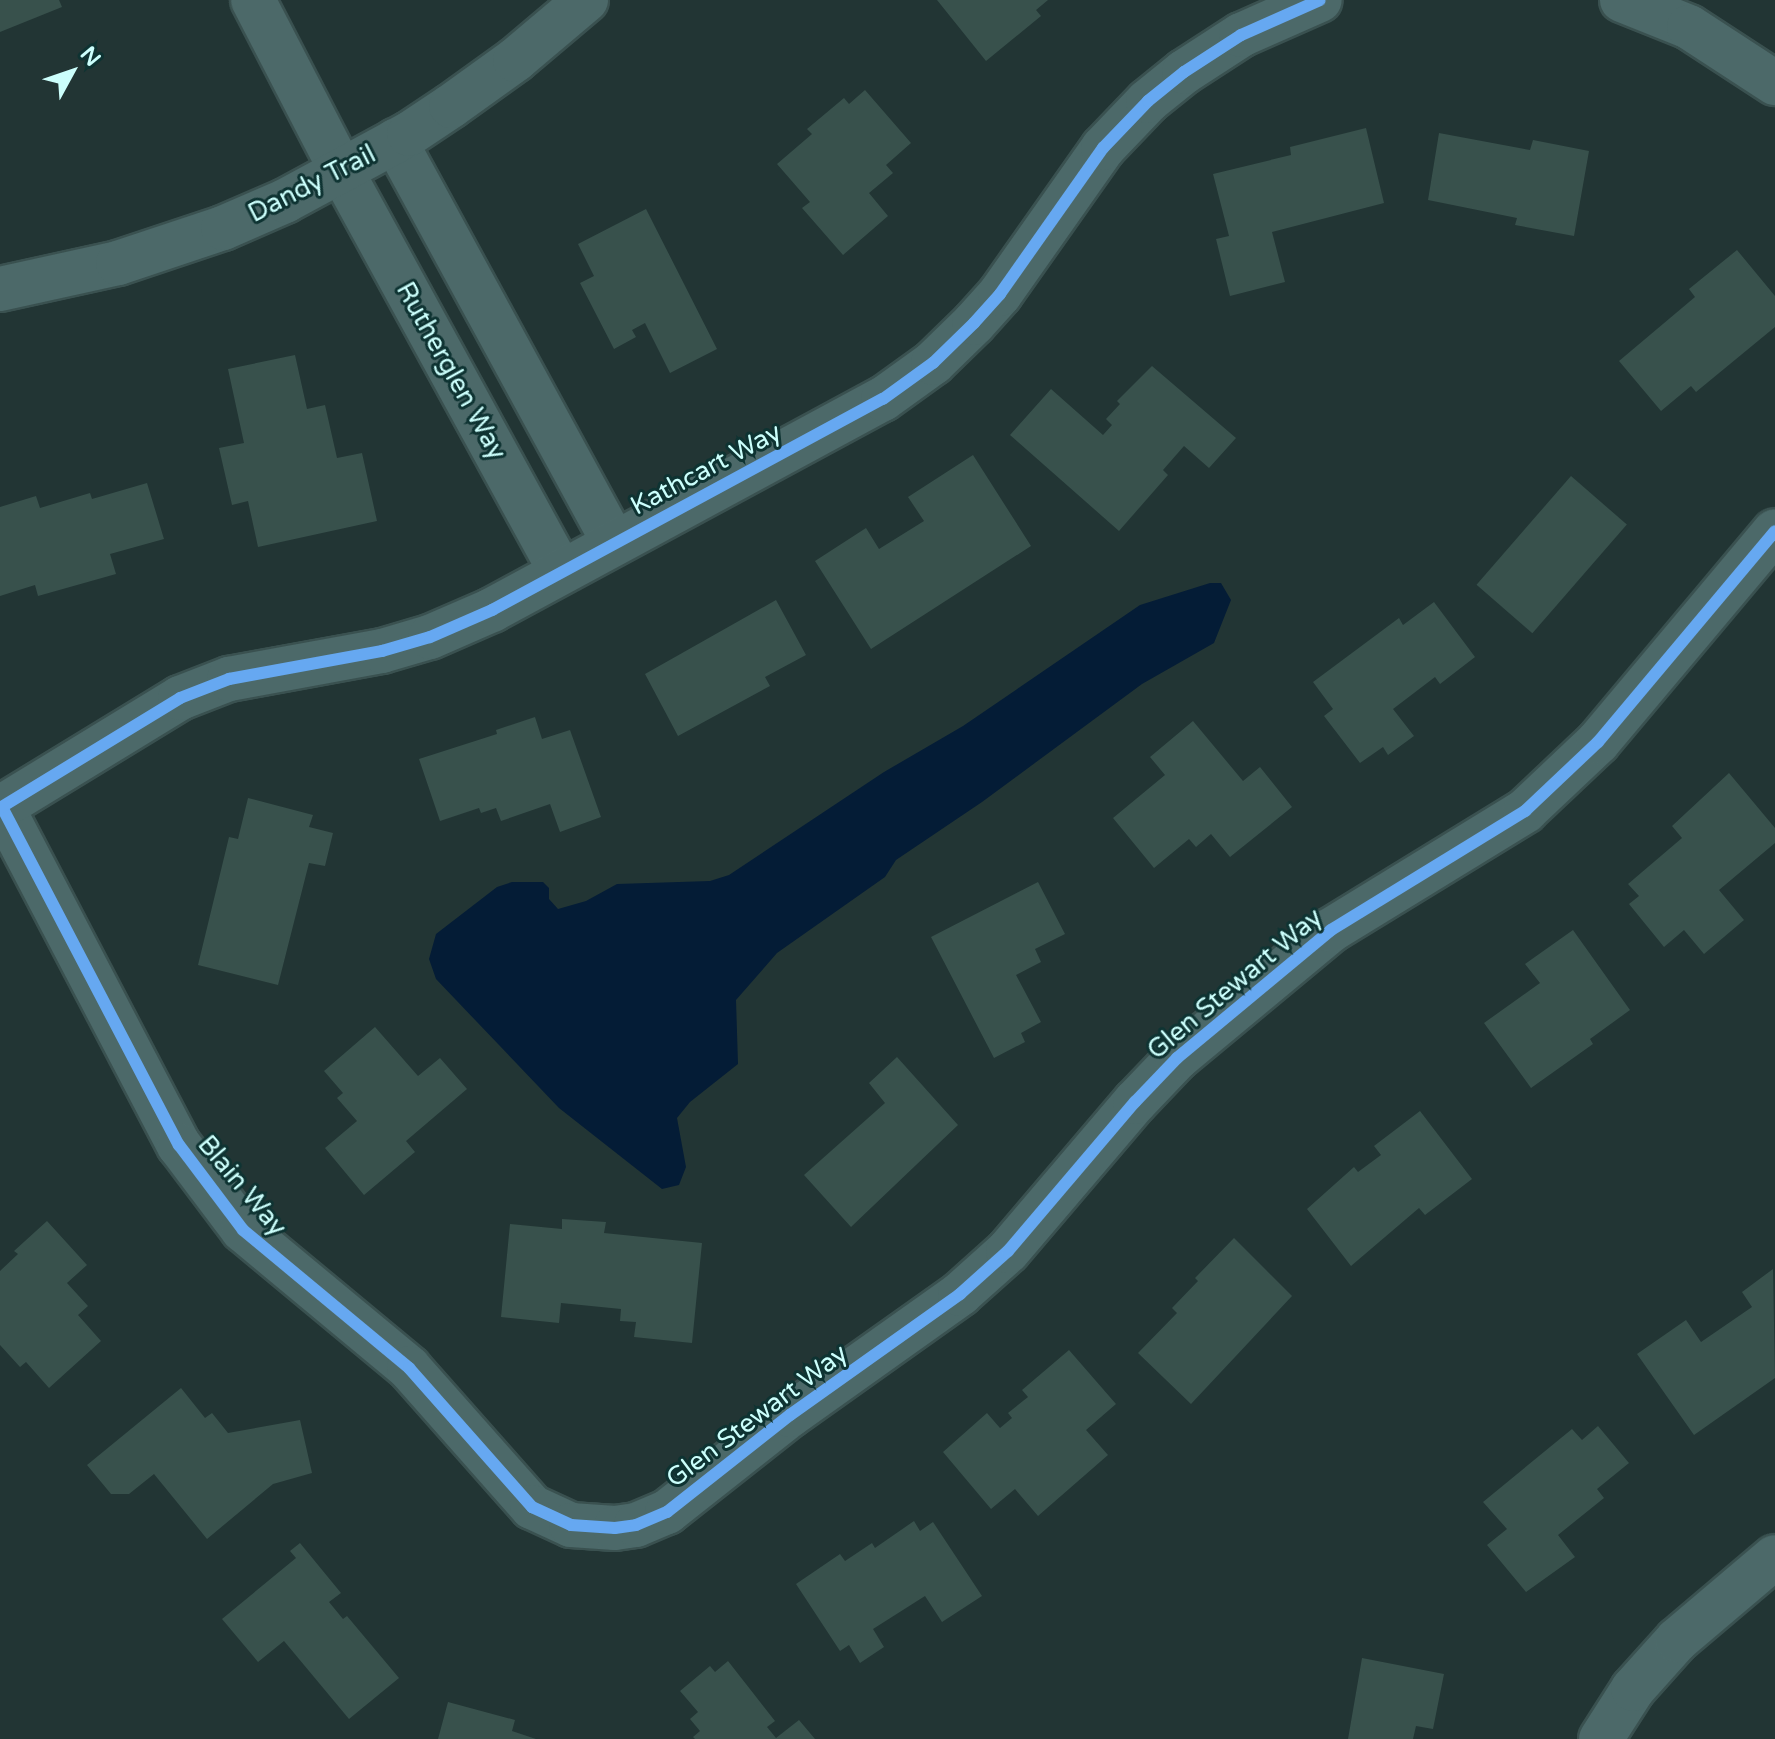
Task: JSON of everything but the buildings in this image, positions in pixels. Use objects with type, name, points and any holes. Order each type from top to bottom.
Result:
[{"type":"street","name":"Rutherglen Way","points":[[253,0],[342,172],[560,571]]},
{"type":"street","name":"Dandy Trail","points":[[0,289],[118,263],[223,228],[342,172],[472,92],[586,0]]},
{"type":"street","name":"Kathcart Way","points":[[1,808],[180,698],[229,679],[382,651],[430,637],[492,610],[883,399],[933,363],[1000,294],[1076,183],[1117,132],[1148,101],[1184,72],[1241,35],[1320,0]]},
{"type":"street","points":[[1622,0],[1689,27],[1775,83]]},
{"type":"street","points":[[395,141],[614,543]]},
{"type":"street","name":"Glen Stewart Way","points":[[592,1529],[636,1525],[667,1512],[756,1440],[977,1281],[1015,1243],[1135,1102],[1177,1058],[1331,930],[1499,830],[1563,778],[1775,531]]},
{"type":"street","name":"Blain Way","points":[[1,808],[195,1171],[243,1230],[409,1368],[516,1492],[551,1517],[592,1529]]},
{"type":"street","points":[[1601,1739],[1633,1689],[1677,1640],[1775,1557]]},
{"type":"water","points":[[1210,583],[1221,583],[1231,600],[1214,643],[1142,684],[982,802],[896,860],[885,877],[777,953],[736,1000],[738,1064],[690,1102],[677,1118],[686,1167],[679,1185],[662,1189],[559,1108],[436,979],[429,959],[436,934],[497,887],[512,882],[543,882],[549,888],[549,899],[558,909],[586,901],[617,884],[710,881],[729,875],[884,772],[963,726],[1140,605]]},
{"type":"cycle path","points":[[0,808],[180,698],[229,679],[382,651],[430,637],[492,610],[883,399],[933,363],[1000,294],[1103,148],[1148,101],[1184,72],[1241,35],[1320,0]]},
{"type":"cycle path","points":[[2,807],[179,1145],[243,1230],[409,1368],[532,1507],[571,1525],[615,1528],[636,1525],[667,1512],[790,1415],[960,1294],[1008,1251],[1135,1102],[1177,1058],[1331,930],[1525,811],[1598,742],[1775,531]]}]
